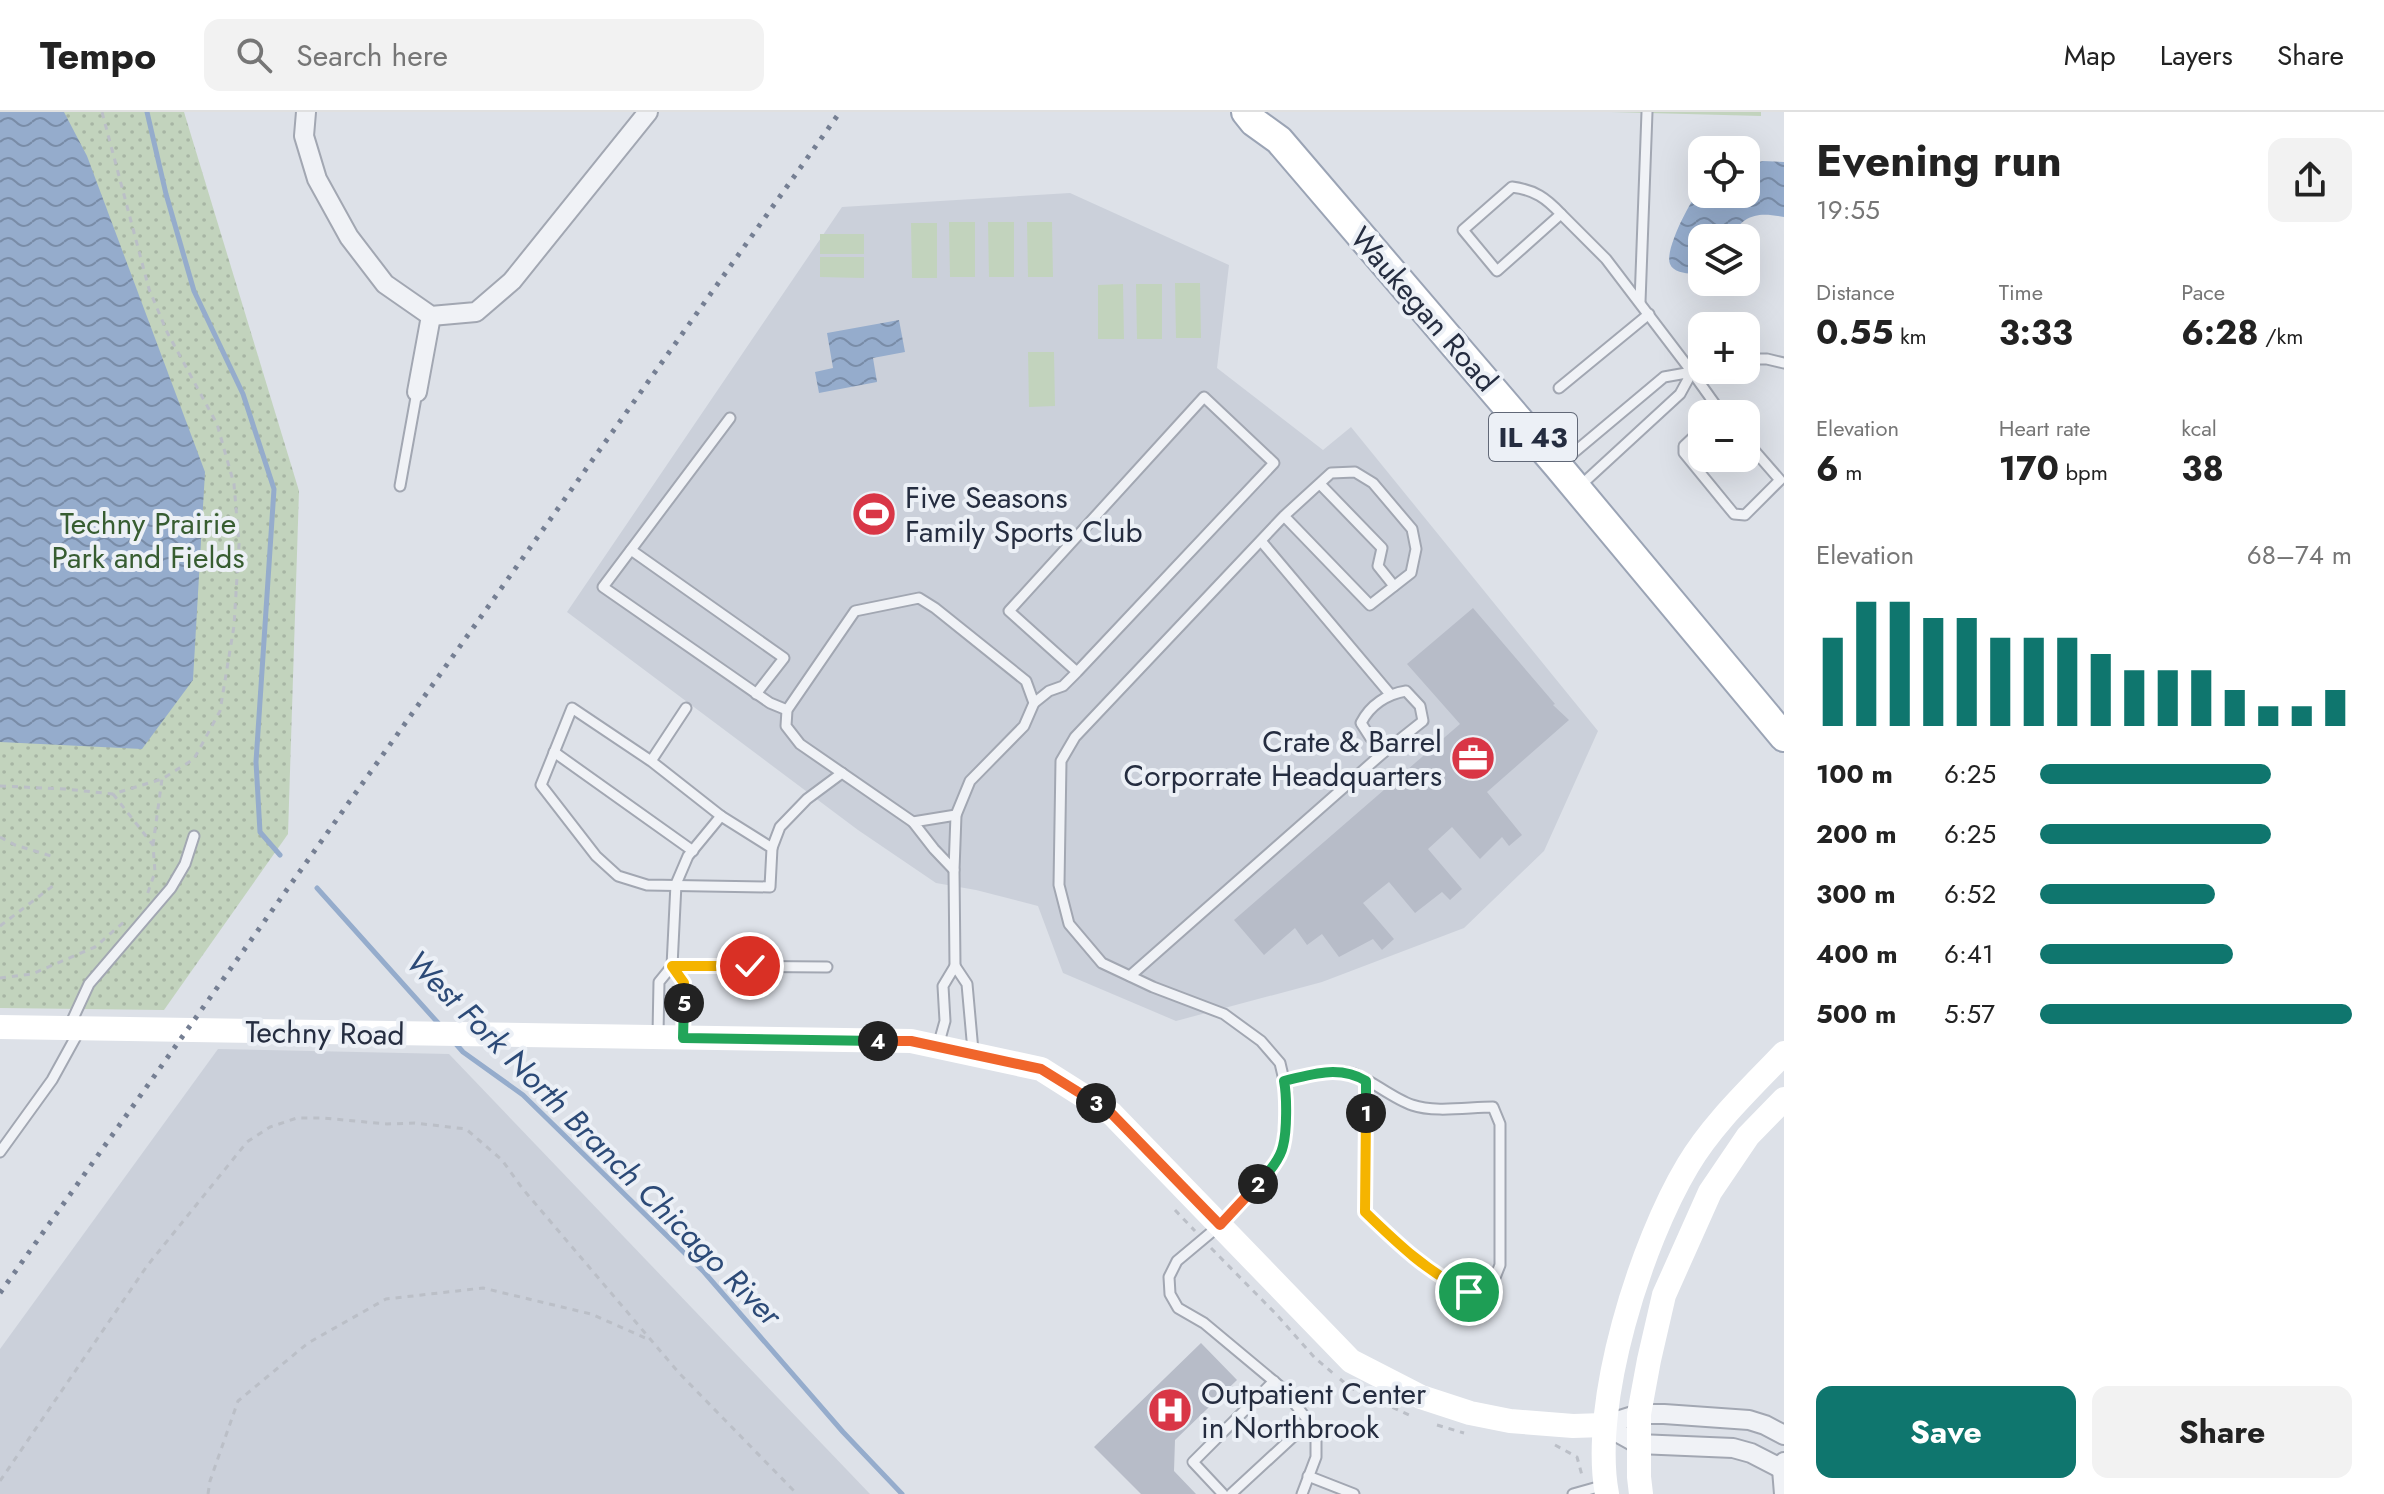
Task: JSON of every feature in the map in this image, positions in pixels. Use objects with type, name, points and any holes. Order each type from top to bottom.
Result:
[{"type":"main road","name":"Waukegan Road","points":[[1246,112],[1254,122],[1279,140],[1558,466],[1784,737]]},
{"type":"main road","name":"Waukegan Road","points":[[1269,112],[1279,140]]},
{"type":"main road","name":"Techny Road","points":[[0,1027],[911,1041],[1041,1069],[1112,1114],[1212,1232],[1351,1361],[1421,1397],[1470,1413],[1510,1421],[1604,1425]]},
{"type":"main road","points":[[1599,1490],[1604,1425],[1627,1313],[1661,1215],[1689,1163],[1729,1111],[1784,1053]]},
{"type":"main road","points":[[1641,1494],[1639,1414],[1664,1295],[1710,1192],[1748,1136],[1784,1099]]},
{"type":"street","points":[[306,112],[304,136],[317,179],[349,237],[385,284],[431,316],[476,312],[512,281],[648,112]]},
{"type":"street","points":[[417,392],[431,316]]},
{"type":"street","points":[[1604,1425],[1639,1414],[1749,1420],[1784,1435]]},
{"type":"street","points":[[1604,1425],[1638,1444],[1733,1448],[1751,1453],[1783,1466],[1784,1494]]},
{"type":"lane","points":[[1640,302],[1647,112]]},
{"type":"lane","points":[[1561,214],[1497,271],[1463,230],[1512,187],[1546,198],[1606,259],[1688,360]]},
{"type":"lane","points":[[1559,388],[1649,314]]},
{"type":"lane","points":[[1760,359],[1784,363]]},
{"type":"lane","points":[[1558,466],[1664,377],[1688,373]]},
{"type":"lane","points":[[1577,489],[1688,383]]},
{"type":"lane","points":[[400,486],[417,392]]},
{"type":"lane","points":[[938,1047],[945,1021],[943,986],[955,966],[956,815],[970,781],[1024,726],[1034,703],[1049,691],[1063,686],[1077,672],[1274,463],[1204,397],[1009,611],[1077,672]]},
{"type":"lane","points":[[730,418],[603,587],[756,694],[787,710]]},
{"type":"lane","points":[[1700,472],[1734,514],[1745,515],[1780,480],[1760,457]]},
{"type":"lane","points":[[1284,516],[1370,605],[1411,573],[1416,549],[1412,529],[1373,483],[1355,472],[1331,473],[1284,516],[1075,737],[1061,761],[1059,885],[1069,924],[1102,963],[1224,1014],[1261,1041],[1280,1063],[1287,1093],[1283,1148],[1267,1174],[1212,1232],[1177,1261],[1169,1277],[1170,1294],[1178,1308],[1204,1323],[1282,1388],[1308,1423],[1316,1439],[1316,1457],[1302,1494]]},
{"type":"lane","points":[[1320,484],[1382,548],[1378,566],[1394,586]]},
{"type":"lane","points":[[1261,541],[1390,694]]},
{"type":"lane","points":[[631,550],[784,658],[756,694]]},
{"type":"lane","points":[[954,870],[913,822],[800,744],[786,726],[787,710],[855,611],[919,598],[1026,681],[1034,703]]},
{"type":"lane","points":[[1130,976],[1423,721],[1420,706],[1406,691],[1390,694],[1366,713],[1361,723],[1384,752]]},
{"type":"lane","points":[[772,848],[721,816],[651,761],[572,708],[541,785],[596,856],[618,876],[647,885],[770,887],[772,848],[780,827],[807,799],[842,773]]},
{"type":"lane","points":[[651,761],[686,708]]},
{"type":"lane","points":[[554,752],[693,851]]},
{"type":"lane","points":[[913,822],[956,815]]},
{"type":"lane","points":[[658,1037],[659,982],[672,966],[676,884],[693,851],[721,816]]},
{"type":"lane","points":[[0,1152],[52,1080],[89,984],[171,888],[185,864],[194,836]]},
{"type":"lane","points":[[672,966],[827,967]]},
{"type":"lane","points":[[672,966],[684,983],[683,1038]]},
{"type":"lane","points":[[955,966],[967,984],[973,1054]]},
{"type":"lane","points":[[1284,1081],[1326,1071],[1354,1073],[1386,1094],[1415,1106],[1451,1109],[1493,1107],[1500,1124],[1500,1265],[1492,1285],[1469,1292],[1446,1281],[1405,1250],[1365,1212],[1366,1081]]},
{"type":"lane","points":[[1223,1494],[1193,1462],[1274,1381]]},
{"type":"lane","points":[[1231,1494],[1308,1423]]},
{"type":"lane","points":[[1308,1476],[1354,1494]]},
{"type":"lane","points":[[1573,1494],[1599,1490]]},
{"type":"path","points":[[0,786],[113,794],[162,779],[194,759],[220,711],[234,626],[239,558],[234,484],[217,424],[167,332],[149,289],[102,112]]},
{"type":"path","points":[[143,906],[155,872],[153,845],[162,779]]},
{"type":"path","points":[[113,794],[153,845]]},
{"type":"path","points":[[0,837],[51,856]]},
{"type":"path","points":[[0,926],[54,885]]},
{"type":"path","points":[[0,978],[32,974],[95,947],[131,916]]},
{"type":"path","points":[[0,1481],[147,1266],[237,1154],[247,1142],[270,1127],[297,1118],[415,1123],[466,1129],[502,1160],[522,1188],[700,1396],[797,1494]]},
{"type":"path","points":[[1170,1204],[1212,1232],[1315,1358],[1351,1388],[1421,1419]]},
{"type":"path","points":[[208,1494],[238,1401],[308,1343],[386,1299],[483,1288],[591,1314],[653,1341]]},
{"type":"path","points":[[1434,1423],[1473,1434]]},
{"type":"path","points":[[1553,1444],[1577,1457],[1599,1490]]},
{"type":"shaded area","points":[[1070,193],[1229,265],[1217,368],[1323,450],[1351,427],[1598,731],[1544,851],[1464,928],[1322,982],[1176,1021],[1063,973],[1038,906],[936,883],[858,830],[567,612],[842,207]]},
{"type":"shaded area","points":[[218,1049],[449,1054],[870,1494],[0,1494],[0,1349]]},
{"type":"green space","name":"Techny Prairie Park and Fields","points":[[0,112],[184,112],[299,491],[288,834],[164,1010],[0,1008]]},
{"type":"green space","points":[[1611,112],[1761,112],[1761,116]]},
{"type":"green space","points":[[949,222],[975,222],[975,277],[950,277]]},
{"type":"green space","points":[[988,222],[1014,222],[1014,277],[989,277]]},
{"type":"green space","points":[[1027,222],[1052,222],[1053,277],[1028,277]]},
{"type":"green space","points":[[911,223],[937,223],[937,278],[912,278]]},
{"type":"green space","points":[[820,234],[864,234],[864,254],[820,254]]},
{"type":"green space","points":[[820,257],[864,257],[864,278],[820,277]]},
{"type":"green space","points":[[1175,283],[1200,283],[1201,338],[1176,338]]},
{"type":"green space","points":[[1123,284],[1124,339],[1098,339],[1098,285]]},
{"type":"green space","points":[[1136,284],[1162,284],[1162,339],[1137,339]]},
{"type":"green space","points":[[1028,352],[1054,352],[1055,406],[1029,407]]},
{"type":"water","points":[[0,112],[64,112],[87,156],[205,472],[193,680],[142,749],[0,742]]},
{"type":"water","points":[[1760,162],[1784,162],[1784,217],[1759,215],[1741,224],[1688,224],[1688,273],[1674,269],[1669,257],[1671,247],[1689,208],[1760,208]]},
{"type":"water","points":[[899,320],[905,352],[873,358],[877,382],[819,393],[815,372],[833,368],[827,333]]},
{"type":"building","name":"Crate & Barrel Corporrate Headquarters","points":[[1473,608],[1569,720],[1487,792],[1522,835],[1509,846],[1502,837],[1480,859],[1452,827],[1428,849],[1462,889],[1450,900],[1442,892],[1415,913],[1389,882],[1363,903],[1394,939],[1382,950],[1373,939],[1339,957],[1322,934],[1307,945],[1295,928],[1264,955],[1234,920],[1460,724],[1407,664]]},
{"type":"building","name":"Outpatient Center in Northbrook","points":[[1201,1343],[1237,1380],[1175,1440],[1174,1471],[1196,1494],[1141,1494],[1094,1447]]},
{"type":"waterway","name":"West Fork North Branch Chicago River","points":[[147,112],[166,194],[194,291],[243,394],[274,489],[256,762],[260,832],[280,855]]},
{"type":"waterway","name":"West Fork North Branch Chicago River","points":[[317,888],[439,1024]]},
{"type":"waterway","name":"West Fork North Branch Chicago River","points":[[456,1044],[523,1095],[704,1272],[843,1432],[902,1494]]},
{"type":"railway","points":[[0,1293],[840,112]]},
{"type":"place","name":"Five Seasons Family Sports Club","points":[[874,514]]},
{"type":"place","name":"Crate & Barrel Corporrate Headquarters","points":[[1473,758]]},
{"type":"place","name":"Outpatient Center in Northbrook","points":[[1170,1410]]},
{"type":"route","points":[[750,966],[672,966],[684,983],[683,1038],[911,1041],[1041,1069],[1112,1114],[1220,1225],[1267,1174],[1283,1148],[1287,1093],[1284,1081],[1326,1071],[1354,1073],[1366,1081],[1365,1212],[1405,1250],[1446,1281],[1469,1292]]}]
